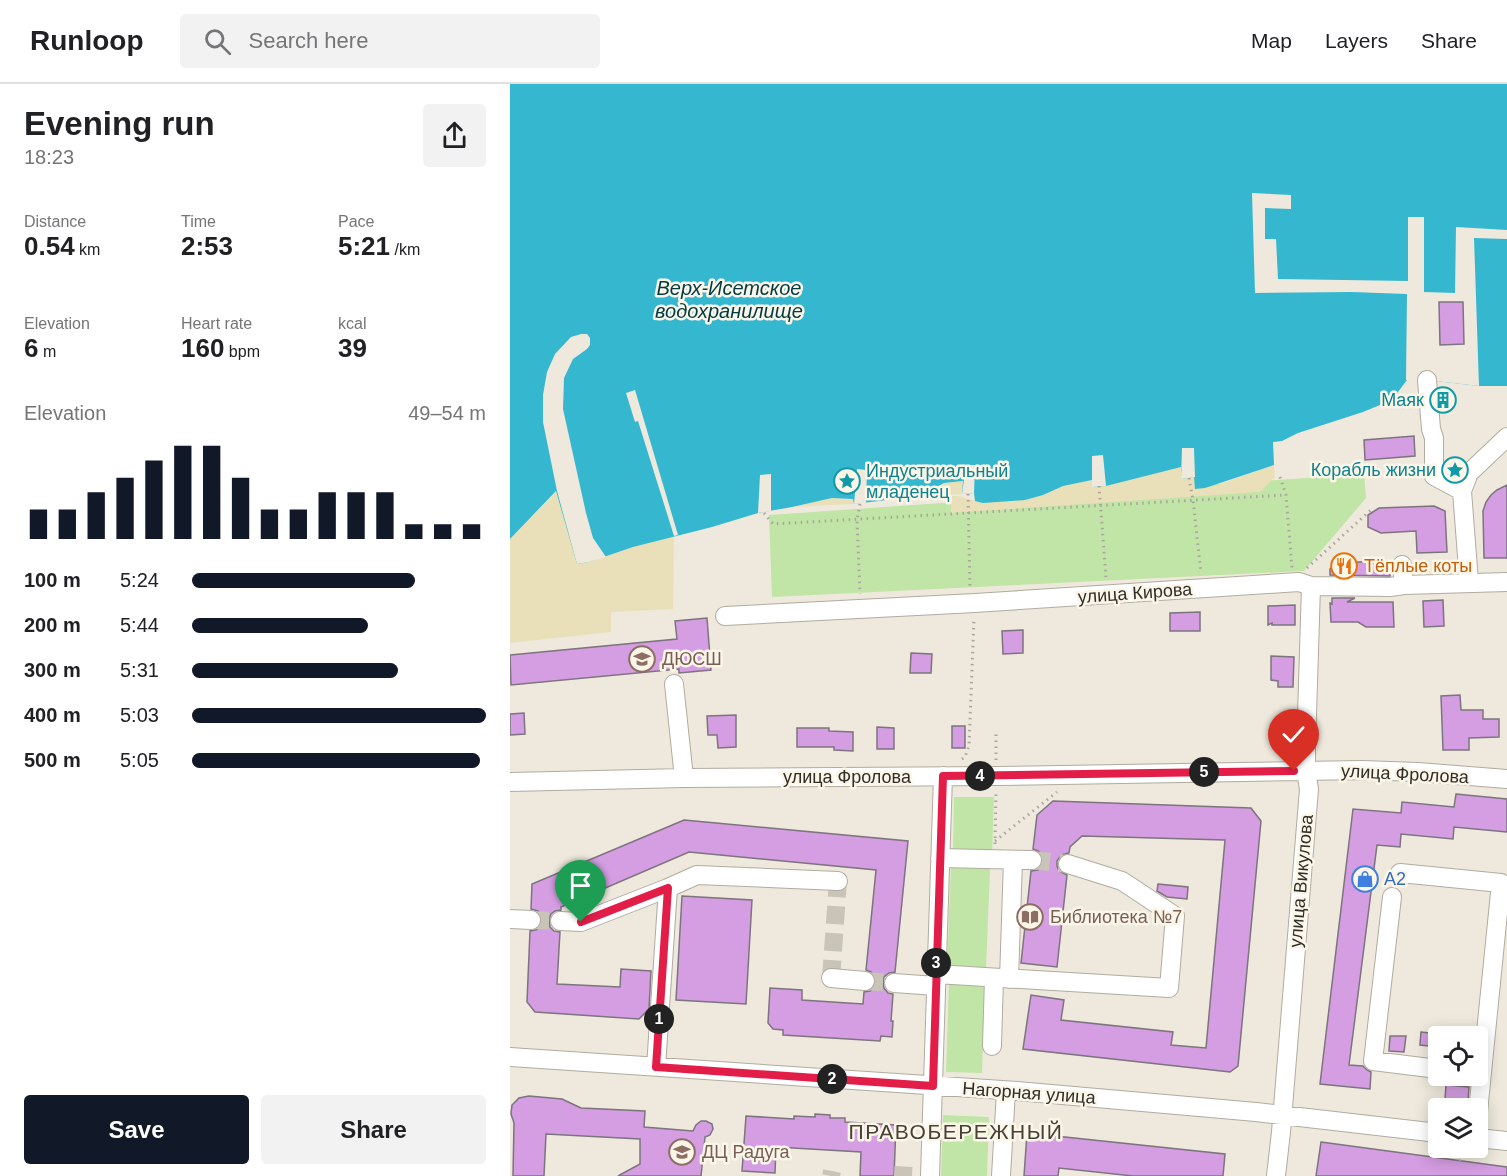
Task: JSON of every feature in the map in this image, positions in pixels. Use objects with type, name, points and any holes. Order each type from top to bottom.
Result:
[{"type":"street","points":[[1427,380],[1431,429],[1434,438],[1434,476],[1462,491]]},
{"type":"street","points":[[1469,582],[1462,491],[1469,473],[1507,437]]},
{"type":"street","points":[[1402,565],[1404,585]]},
{"type":"street","name":"улица Кирова","points":[[725,616],[972,598],[1299,582],[1309,577],[1390,588],[1404,585],[1507,582]]},
{"type":"street","name":"улица Викулова","points":[[1276,1176],[1309,789],[1306,771],[1309,577]]},
{"type":"street","points":[[674,684],[684,778]]},
{"type":"street","name":"улица Фролова","points":[[510,782],[1362,770],[1507,779]]},
{"type":"street","points":[[930,1176],[943,776]]},
{"type":"street","points":[[940,858],[1032,860]]},
{"type":"street","points":[[992,1046],[1014,860]]},
{"type":"street","points":[[894,983],[1001,978],[1168,988],[1175,916],[1122,881],[1068,864]]},
{"type":"street","points":[[1400,873],[1501,883],[1485,1026]]},
{"type":"street","points":[[560,921],[581,922],[697,875],[838,881]]},
{"type":"street","points":[[656,1067],[668,888]]},
{"type":"street","points":[[1392,897],[1373,1061],[1428,1068]]},
{"type":"street","points":[[510,919],[531,920]]},
{"type":"street","points":[[831,978],[865,981]]},
{"type":"street","name":"Нагорная улица","points":[[510,1057],[1006,1091],[1282,1114],[1428,1132]]},
{"type":"street","points":[[1001,1176],[1006,1091]]},
{"type":"street","points":[[1488,1139],[1507,1141]]},
{"type":"path","points":[[1280,477],[1286,495],[1293,576]]},
{"type":"path","points":[[1189,478],[1201,581]]},
{"type":"path","points":[[1099,486],[1107,586]]},
{"type":"path","points":[[943,776],[964,757],[969,746],[972,598],[968,494]]},
{"type":"path","points":[[764,513],[773,524],[1286,495]]},
{"type":"path","points":[[860,504],[857,520],[861,599]]},
{"type":"path","points":[[1309,577],[1372,509]]},
{"type":"path","points":[[996,734],[996,776]]},
{"type":"path","points":[[995,842],[1057,792]]},
{"type":"green space","points":[[1364,474],[1366,498],[1304,571],[772,597],[769,515]]},
{"type":"green space","points":[[954,797],[994,797],[992,856],[961,855],[953,849]]},
{"type":"green space","points":[[951,867],[990,869],[986,970],[947,969]]},
{"type":"green space","points":[[949,982],[985,983],[982,1073],[946,1072]]},
{"type":"green space","points":[[943,1115],[989,1117],[987,1176],[941,1176]]},
{"type":"sand","points":[[1274,465],[1275,477],[1260,492],[951,513],[951,496],[983,503],[1043,495],[1063,486],[1092,480],[1106,486],[1181,466],[1195,477],[1196,489],[1217,485]]},
{"type":"sand","points":[[963,481],[962,494],[919,496],[944,483]]},
{"type":"sand","points":[[557,491],[577,563],[589,562],[674,536],[673,609],[611,612],[611,632],[510,643],[510,539]]},
{"type":"sand","points":[[832,498],[854,499],[854,504],[792,507]]},
{"type":"water","name":"Верх-Исетское водохранилище","points":[[510,84],[1507,84],[1507,386],[1407,380],[1392,400],[1298,433],[1282,441],[1273,442],[1274,465],[1205,488],[1195,489],[1194,477],[1181,479],[1181,467],[1106,486],[1092,487],[1092,480],[1063,486],[1025,500],[983,503],[975,501],[974,493],[962,494],[963,481],[944,483],[919,496],[854,504],[853,499],[832,498],[758,513],[577,564],[556,491],[510,539]]},
{"type":"pier","points":[[1252,193],[1291,195],[1291,209],[1265,208],[1265,239],[1276,239],[1278,279],[1408,281],[1408,217],[1424,217],[1424,292],[1455,293],[1456,227],[1507,230],[1507,239],[1474,238],[1479,386],[1406,380],[1407,294],[1255,293]]},
{"type":"pier","points":[[587,334],[590,338],[590,345],[573,359],[564,378],[563,409],[593,538],[606,557],[577,564],[557,491],[543,422],[543,395],[547,372],[555,354],[571,337]]},
{"type":"pier","points":[[635,390],[678,535],[674,536],[638,421],[635,422],[626,393]]},
{"type":"pier","points":[[1182,448],[1194,448],[1195,477],[1181,479]]},
{"type":"pier","points":[[1103,455],[1106,486],[1092,487],[1092,456]]},
{"type":"pier","points":[[966,465],[975,465],[974,493],[962,494]]},
{"type":"pier","points":[[857,469],[867,470],[866,503],[854,504]]},
{"type":"pier","points":[[771,474],[771,511],[758,513],[760,475]]},
{"type":"building","points":[[1439,302],[1463,302],[1464,344],[1440,345]]},
{"type":"building","points":[[1414,436],[1415,456],[1365,460],[1364,440]]},
{"type":"building","points":[[1507,485],[1507,558],[1484,558],[1483,511],[1491,495]]},
{"type":"building","points":[[1434,506],[1445,511],[1447,552],[1417,553],[1416,531],[1381,533],[1368,527],[1368,515],[1379,508]]},
{"type":"building","points":[[1379,561],[1389,566],[1390,576],[1330,575],[1330,569],[1339,563]]},
{"type":"building","points":[[1332,598],[1355,598],[1347,602],[1393,602],[1394,627],[1366,627],[1358,622],[1331,622]]},
{"type":"building","points":[[1443,600],[1444,626],[1424,627],[1423,601]]},
{"type":"building","points":[[1295,605],[1295,625],[1272,625],[1272,623],[1268,625],[1268,606]]},
{"type":"building","points":[[1200,612],[1200,631],[1170,631],[1170,613]]},
{"type":"building","points":[[707,618],[711,670],[679,673],[679,669],[511,685],[510,655],[677,639],[675,621]]},
{"type":"building","points":[[1023,630],[1023,653],[1003,654],[1002,631]]},
{"type":"building","points":[[911,653],[932,654],[931,673],[910,673]]},
{"type":"building","points":[[1271,656],[1294,657],[1293,687],[1278,687],[1278,681],[1271,680]]},
{"type":"building","points":[[1460,695],[1461,710],[1483,710],[1483,719],[1499,719],[1499,737],[1469,738],[1469,750],[1443,750],[1441,696]]},
{"type":"building","points":[[524,713],[525,734],[510,735],[510,714]]},
{"type":"building","points":[[736,715],[736,747],[718,748],[717,735],[708,735],[707,716]]},
{"type":"building","points":[[952,726],[965,726],[965,748],[952,748]]},
{"type":"building","points":[[877,727],[894,728],[894,749],[877,749]]},
{"type":"building","points":[[797,728],[829,728],[829,731],[853,732],[853,751],[834,750],[834,747],[797,747]]},
{"type":"building","points":[[1456,794],[1507,799],[1507,832],[1454,827],[1453,839],[1401,834],[1400,847],[1377,845],[1349,1065],[1363,1066],[1371,1072],[1370,1089],[1320,1084],[1353,809],[1401,813],[1402,802],[1454,807]]},
{"type":"building","points":[[1053,801],[1251,808],[1261,821],[1238,1066],[1230,1072],[1023,1049],[1031,995],[1064,1000],[1061,1020],[1173,1032],[1171,1045],[1206,1048],[1225,840],[1082,836],[1070,847],[1069,853],[1061,855],[1057,861],[1059,871],[1067,875],[1057,967],[1021,963],[1031,871],[1038,870],[1043,861],[1042,854],[1033,849],[1037,815]]},
{"type":"building","points":[[684,820],[908,841],[895,972],[884,977],[883,982],[888,993],[893,994],[892,1037],[881,1036],[880,1041],[783,1035],[783,1030],[773,1029],[768,1023],[770,988],[802,990],[802,1000],[863,1004],[864,992],[870,991],[876,983],[875,976],[866,970],[876,870],[689,852],[561,907],[561,910],[551,914],[549,920],[550,927],[560,932],[557,984],[620,987],[621,969],[651,971],[649,1009],[639,1019],[535,1012],[527,1002],[530,931],[540,927],[542,920],[538,911],[531,909],[532,884]]},
{"type":"building","points":[[1158,884],[1188,887],[1187,899],[1167,897],[1157,891]]},
{"type":"building","points":[[682,896],[752,900],[746,1004],[676,1000]]},
{"type":"building","points":[[1421,1032],[1428,1033],[1428,1046],[1420,1045]]},
{"type":"building","points":[[1390,1036],[1406,1036],[1404,1052],[1389,1051]]},
{"type":"building","points":[[1446,1086],[1469,1087],[1468,1098],[1445,1098]]},
{"type":"building","points":[[529,1096],[562,1099],[581,1108],[645,1111],[644,1127],[693,1131],[701,1121],[706,1121],[712,1124],[713,1129],[710,1135],[705,1137],[701,1176],[618,1176],[640,1164],[640,1139],[546,1134],[544,1176],[513,1176],[512,1105],[519,1098]]},
{"type":"building","points":[[815,1114],[830,1115],[830,1118],[845,1118],[845,1122],[896,1125],[894,1176],[860,1176],[861,1152],[776,1147],[775,1173],[742,1171],[746,1116],[794,1119],[794,1116],[815,1117]]},
{"type":"building","points":[[1027,1133],[1225,1154],[1223,1176],[1133,1176],[1059,1168],[1058,1176],[1024,1176]]},
{"type":"building","points":[[1321,1142],[1507,1167],[1507,1176],[1316,1176]]},
{"type":"tunnel","points":[[1032,860],[1068,864]]},
{"type":"tunnel","points":[[831,978],[838,881]]},
{"type":"tunnel","points":[[531,920],[560,921]]},
{"type":"tunnel","points":[[865,981],[894,983]]},
{"type":"tunnel","points":[[831,1176],[832,1171]]},
{"type":"tunnel","points":[[894,1175],[912,1176]]},
{"type":"place","name":"Маяк","points":[[1443,400]]},
{"type":"place","name":"Корабль жизни","points":[[1455,470]]},
{"type":"place","name":"Индустриальный младенец","points":[[847,481]]},
{"type":"place","name":"Тёплые коты","points":[[1344,566]]},
{"type":"place","name":"ДЮСШ","points":[[642,659]]},
{"type":"place","name":"А2","points":[[1365,879]]},
{"type":"place","name":"Библиотека №7","points":[[1030,917]]},
{"type":"place","name":"ДЦ Радуга","points":[[682,1152]]},
{"type":"district","name":"ПРАВОБЕРЕЖНЫЙ","points":[[956,1131]]},
{"type":"route","points":[[581,922],[668,888],[656,1067],[933,1086],[943,776],[1294,771]]}]
